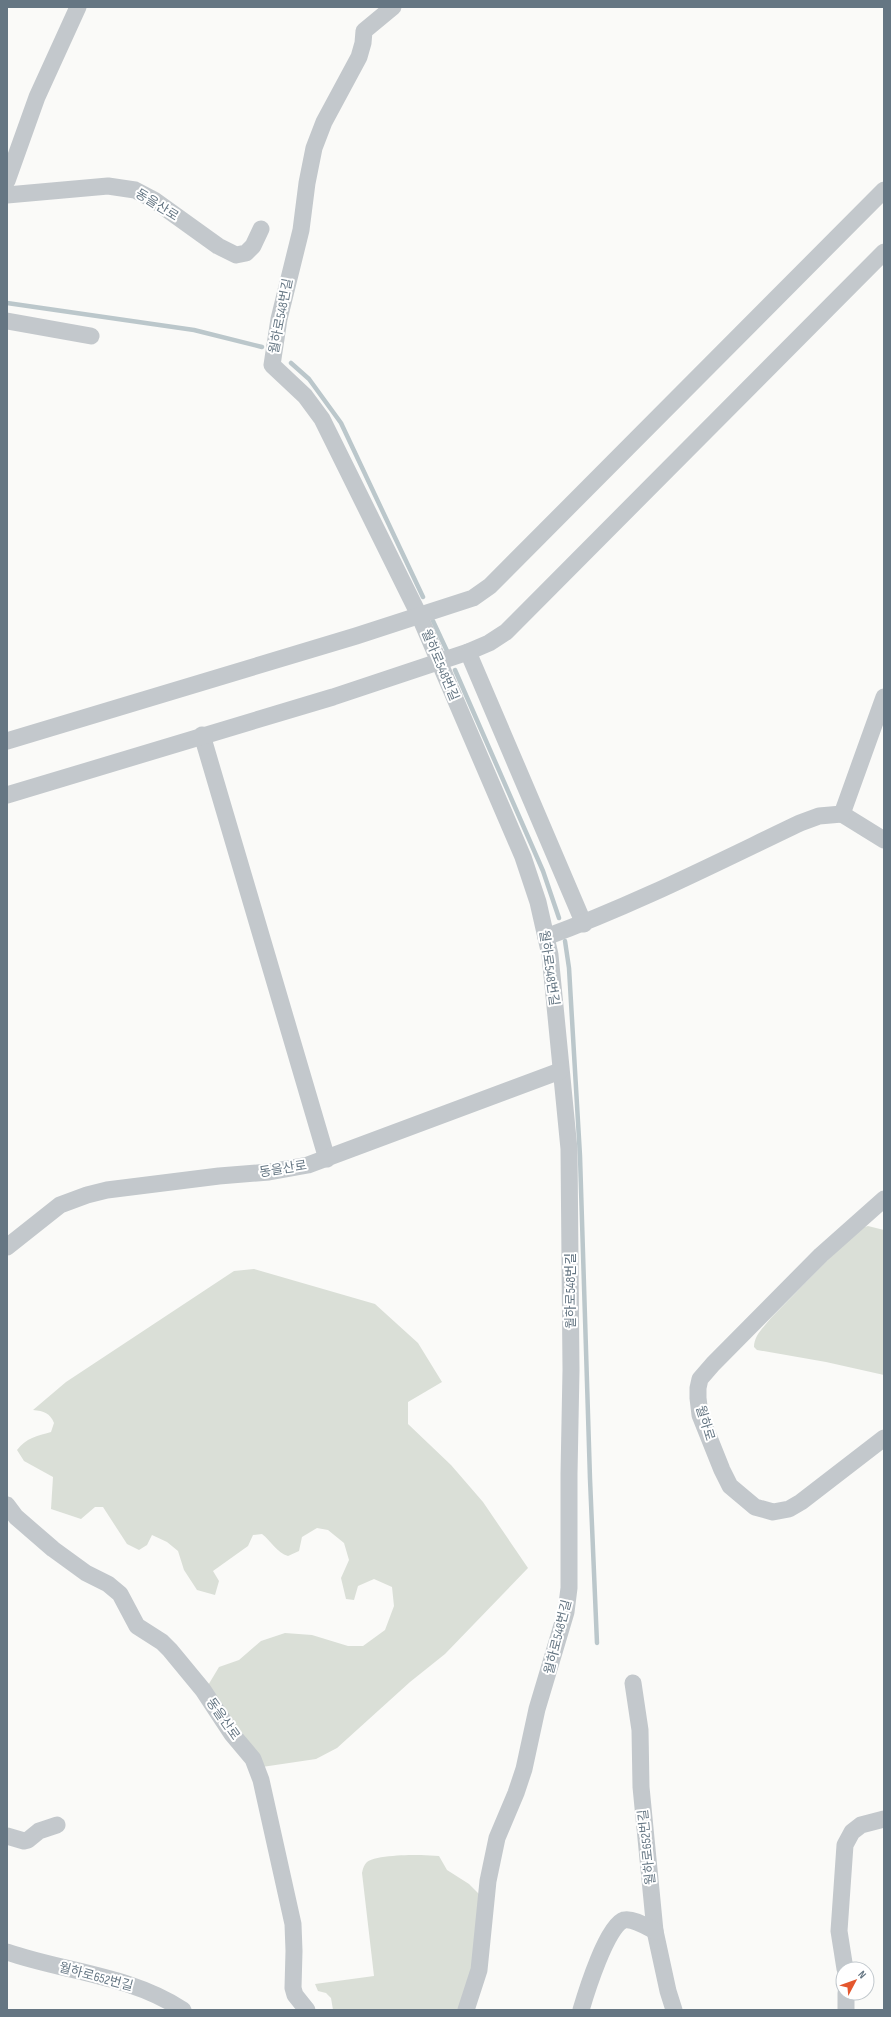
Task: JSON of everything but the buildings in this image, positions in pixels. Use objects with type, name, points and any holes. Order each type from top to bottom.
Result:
[{"type":"street","points":[[7,181],[37,97],[78,7]]},
{"type":"street","name":"월하로548번길","points":[[393,7],[364,31],[363,43],[359,57],[324,122],[314,148],[307,183],[301,230],[279,319],[272,365],[305,396],[322,419],[419,615],[523,857],[538,902],[550,955],[560,1071],[566,1110],[569,1149],[571,1231],[571,1420],[568,1474],[570,1588],[566,1612],[537,1709],[524,1768],[516,1793],[497,1838],[488,1881],[479,1970],[466,2010]]},
{"type":"street","name":"동을산로","points":[[7,195],[108,186],[135,190],[154,200],[218,246],[236,255],[246,253],[253,246],[261,230]]},
{"type":"street","points":[[7,741],[348,639],[473,598],[490,586],[884,190]]},
{"type":"street","points":[[7,795],[202,735],[333,697],[468,652],[506,632],[884,252]]},
{"type":"street","points":[[7,321],[92,336]]},
{"type":"street","points":[[468,652],[584,924]]},
{"type":"street","points":[[842,814],[884,697]]},
{"type":"street","points":[[202,735],[327,1159]]},
{"type":"street","points":[[546,937],[584,924],[675,884],[800,822],[819,816],[842,814],[884,840]]},
{"type":"street","name":"동을산로","points":[[7,1247],[60,1205],[87,1195],[107,1190],[219,1176],[269,1172],[308,1165],[476,1101],[560,1071]]},
{"type":"street","name":"월하로","points":[[884,1199],[821,1255],[713,1364],[700,1379],[698,1388],[700,1415],[722,1470],[730,1486],[755,1507],[774,1512],[789,1509],[801,1502],[884,1438]]},
{"type":"street","name":"동을산로","points":[[7,1505],[16,1516],[58,1553],[86,1573],[108,1584],[120,1594],[137,1626],[162,1642],[183,1665],[203,1690],[232,1734],[253,1759],[261,1780],[292,1919],[294,1951],[293,1988],[295,1995],[307,2010]]},
{"type":"street","name":"월하로652번길","points":[[633,1682],[640,1730],[640,1786],[655,1931],[668,1991],[674,2010]]},
{"type":"street","points":[[844,1961],[839,1931],[845,1845],[852,1832],[861,1825],[884,1819]]},
{"type":"street","points":[[7,1836],[24,1841],[28,1840],[39,1831],[57,1825]]},
{"type":"street","points":[[581,2010],[604,1948],[617,1924],[625,1920],[632,1921],[655,1931]]},
{"type":"street","name":"월하로652번길","points":[[7,1952],[32,1961],[125,1983],[169,2001],[182,2010]]},
{"type":"shaded area","points":[[868,1226],[884,1230],[884,1375],[826,1362],[757,1350],[754,1347],[754,1343],[760,1331],[771,1318],[858,1229]]},
{"type":"shaded area","points":[[254,1269],[375,1304],[418,1343],[442,1382],[408,1402],[408,1424],[451,1465],[483,1502],[528,1568],[445,1654],[410,1682],[337,1748],[316,1759],[262,1767],[207,1687],[219,1667],[239,1660],[261,1641],[285,1633],[312,1635],[348,1646],[363,1646],[385,1630],[394,1606],[392,1587],[374,1579],[358,1586],[354,1600],[346,1599],[341,1578],[349,1560],[344,1543],[328,1530],[317,1528],[302,1537],[299,1551],[288,1556],[277,1550],[262,1534],[253,1535],[248,1546],[213,1571],[219,1581],[215,1595],[197,1590],[184,1570],[178,1551],[167,1542],[152,1535],[147,1545],[139,1550],[127,1544],[103,1507],[95,1507],[81,1519],[51,1509],[53,1477],[24,1461],[17,1450],[28,1440],[51,1432],[54,1423],[51,1417],[43,1412],[33,1410],[66,1382],[234,1271]]},
{"type":"shaded area","points":[[421,1855],[439,1856],[447,1870],[469,1884],[483,1898],[477,1965],[461,2010],[333,2010],[331,1998],[326,1993],[318,1991],[315,1984],[374,1976],[362,1873],[364,1865],[371,1860],[378,1858]]},
{"type":"waterway","points":[[7,303],[194,330],[262,347]]},
{"type":"waterway","points":[[291,363],[309,379],[341,423],[423,597]]},
{"type":"waterway","points":[[433,621],[447,651]]},
{"type":"waterway","points":[[455,670],[543,871],[559,918]]},
{"type":"waterway","points":[[565,941],[569,968],[580,1156],[590,1479],[597,1643]]}]
